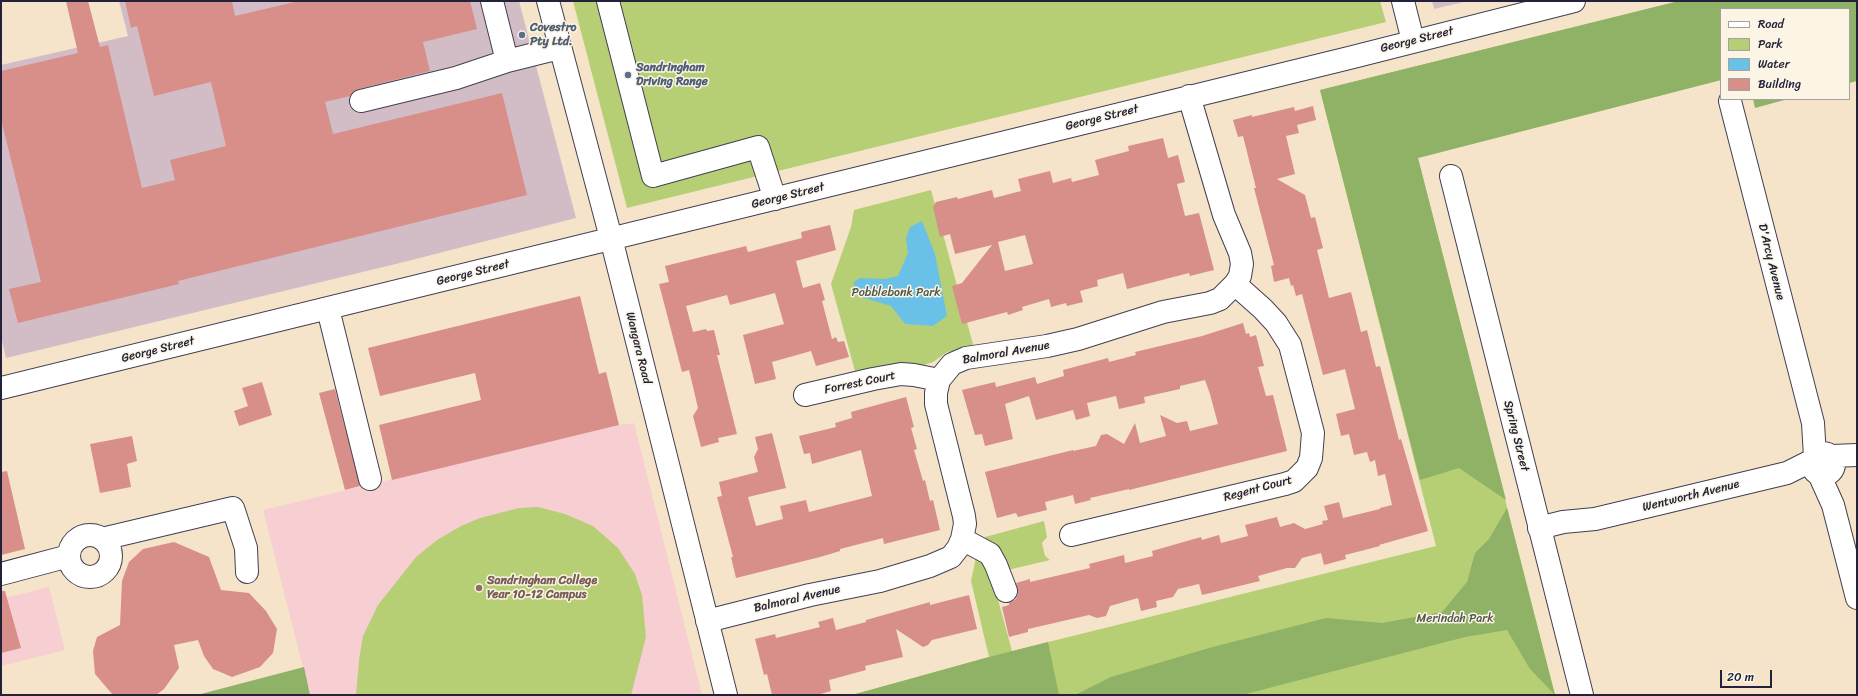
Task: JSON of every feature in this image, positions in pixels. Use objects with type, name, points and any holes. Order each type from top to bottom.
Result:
[{"type":"street","points":[[492,1],[507,61]]},
{"type":"street","name":"Wangara Road","points":[[548,1],[611,238],[726,695]]},
{"type":"street","points":[[608,1],[653,176],[758,147],[776,199]]},
{"type":"street","points":[[1403,1],[1413,41]]},
{"type":"street","name":"George Street","points":[[1,388],[328,309],[611,238],[776,199],[1574,1]]},
{"type":"street","points":[[361,102],[456,78],[507,61],[560,48]]},
{"type":"street","name":"Balmoral Avenue","points":[[707,622],[810,595],[880,581],[930,566],[951,556],[958,548],[962,539],[965,524],[936,404],[936,393],[939,380],[952,364],[966,358],[1047,346],[1110,330],[1163,312],[1210,303],[1220,299],[1235,284],[1240,276],[1242,264],[1240,254],[1224,215],[1189,96]]},
{"type":"street","name":"D'Arcy Avenue","points":[[1730,101],[1857,598]]},
{"type":"street","name":"Spring Street","points":[[1451,176],[1582,695]]},
{"type":"street","name":"Regent Court","points":[[1071,535],[1285,484],[1294,481],[1307,468],[1312,458],[1313,433],[1290,345],[1276,323],[1235,284]]},
{"type":"street","points":[[328,309],[370,479]]},
{"type":"street","name":"Forrest Court","points":[[805,395],[900,374],[939,380]]},
{"type":"street","name":"Wentworth Avenue","points":[[1541,532],[1565,531],[1595,519],[1857,455]]},
{"type":"street","points":[[102,539],[107,545],[110,554],[110,561],[102,573],[93,577],[79,574],[73,569],[69,556],[73,542],[79,538],[89,535],[102,539],[233,508],[246,548],[247,572]]},
{"type":"street","points":[[962,539],[990,554],[996,564],[1006,591]]},
{"type":"street","points":[[1,574],[69,556]]},
{"type":"shaded area","points":[[119,1],[519,1],[576,218],[404,262],[6,358],[1,337],[1,65],[128,36]]},
{"type":"shaded area","points":[[1432,1],[1468,1],[1434,9]]},
{"type":"shaded area","name":"Sandringham College Year 10-12 Campus","points":[[634,423],[702,695],[310,695],[263,510],[619,425]]},
{"type":"shaded area","points":[[49,587],[65,650],[1,666],[1,599]]},
{"type":"green space","points":[[573,1],[1380,1],[1386,22],[627,208]]},
{"type":"green space","name":"Merindah Park","points":[[1679,1],[1857,1],[1857,81],[1850,83],[1850,8],[1720,8],[1720,80],[1418,158],[1555,695],[852,695],[989,657],[971,581],[977,553],[985,537],[1044,521],[1047,537],[1042,543],[1045,556],[1050,560],[991,574],[1012,651],[1436,546],[1320,90]]},
{"type":"green space","points":[[1679,1],[1857,1],[1857,81],[1850,83],[1850,8],[1720,8],[1720,80],[1418,158],[1506,500],[1459,468],[1420,480],[1320,90]]},
{"type":"green space","points":[[1753,100],[1784,100],[1755,108]]},
{"type":"green space","name":"Pobblebonk Park","points":[[931,190],[974,348],[947,352],[933,362],[921,366],[889,365],[855,371],[831,284],[851,227],[854,210]]},
{"type":"green space","points":[[538,507],[565,514],[593,526],[618,548],[635,574],[642,595],[646,637],[631,695],[356,695],[363,636],[378,605],[416,557],[437,540],[461,526],[480,518],[519,508]]},
{"type":"green space","points":[[1507,508],[1555,695],[1530,669],[1507,630],[1465,637],[1242,695],[1075,695],[1111,677],[1209,648],[1326,618],[1382,623],[1442,612],[1467,582],[1475,553],[1489,539]]},
{"type":"green space","points":[[1048,642],[1059,695],[852,695],[989,657]]},
{"type":"green space","points":[[304,667],[310,695],[197,695]]},
{"type":"water","points":[[922,221],[935,254],[947,316],[933,326],[905,324],[891,306],[861,297],[854,287],[854,282],[860,278],[885,279],[898,276],[908,253],[906,239],[910,227]]},
{"type":"building","points":[[66,1],[88,1],[100,47],[108,45],[142,188],[175,180],[170,160],[226,146],[211,82],[154,96],[137,26],[131,28],[125,1],[232,1],[235,16],[299,1],[470,1],[477,29],[423,42],[430,71],[358,89],[350,96],[325,102],[333,134],[502,93],[527,195],[178,281],[179,284],[18,323],[9,289],[41,282],[1,119],[1,71],[78,53]]},
{"type":"building","points":[[1313,106],[1316,120],[1297,125],[1299,133],[1286,136],[1295,174],[1277,179],[1305,195],[1311,218],[1315,217],[1323,248],[1317,250],[1329,298],[1351,292],[1361,332],[1367,330],[1376,367],[1380,366],[1399,440],[1401,439],[1428,531],[1345,555],[1346,559],[1324,565],[1321,553],[1302,558],[1295,568],[1287,568],[1258,576],[1260,581],[1202,595],[1199,584],[1178,589],[1173,597],[1156,601],[1157,607],[1141,611],[1138,598],[1110,606],[1106,616],[1097,618],[1089,615],[1028,629],[1028,632],[1009,637],[1002,607],[1009,605],[1009,603],[1016,599],[1018,593],[1016,583],[1030,579],[1030,582],[1090,568],[1089,564],[1124,555],[1125,563],[1153,556],[1152,551],[1201,537],[1202,540],[1219,535],[1221,543],[1248,536],[1245,525],[1277,517],[1280,527],[1294,523],[1305,529],[1323,524],[1322,521],[1328,520],[1324,506],[1339,502],[1343,518],[1392,505],[1385,474],[1378,476],[1375,460],[1370,462],[1367,452],[1354,455],[1349,434],[1341,436],[1336,414],[1355,409],[1345,369],[1323,375],[1302,294],[1296,296],[1289,278],[1274,282],[1271,266],[1274,265],[1254,188],[1256,188],[1243,136],[1238,137],[1233,120],[1294,107],[1295,111]]},
{"type":"building","points":[[1163,138],[1168,158],[1178,155],[1185,182],[1177,184],[1185,216],[1199,213],[1214,270],[1190,276],[1189,273],[1127,289],[1123,273],[1097,280],[1098,286],[1080,291],[1083,302],[1067,306],[1066,303],[1051,307],[1049,299],[1022,307],[1023,310],[1008,315],[1007,312],[962,324],[952,286],[962,283],[992,245],[955,254],[950,234],[940,237],[933,207],[936,202],[957,197],[958,199],[992,190],[994,198],[1021,191],[1018,179],[1050,171],[1053,183],[1071,178],[1072,182],[1099,175],[1095,160],[1129,151],[1128,146]],"holes":[[[1025,235],[1033,264],[1005,271],[998,242]]]},
{"type":"building","points":[[830,225],[836,250],[796,261],[803,288],[820,283],[825,300],[822,301],[832,339],[836,337],[838,342],[844,341],[849,357],[816,366],[811,351],[772,362],[776,379],[755,384],[743,335],[784,324],[775,293],[730,305],[727,295],[686,306],[693,332],[706,329],[707,331],[714,330],[720,355],[717,355],[737,434],[718,438],[719,442],[701,447],[693,416],[698,408],[689,370],[682,372],[659,284],[669,282],[665,266],[746,246],[748,252],[802,238],[801,232]]},
{"type":"building","points":[[580,296],[599,374],[606,372],[619,425],[392,480],[379,425],[481,400],[475,373],[380,396],[368,348]]},
{"type":"building","points":[[1243,323],[1246,334],[1249,333],[1250,337],[1256,335],[1264,366],[1258,367],[1266,396],[1273,395],[1287,451],[1129,490],[1090,498],[1091,500],[1075,504],[1073,495],[1045,502],[1047,510],[1018,517],[1016,513],[997,518],[985,472],[1073,450],[1096,446],[1101,435],[1107,434],[1124,444],[1135,423],[1140,443],[1166,436],[1160,415],[1177,423],[1187,421],[1190,431],[1218,424],[1210,394],[1205,380],[1180,386],[1180,389],[1144,397],[1145,403],[1119,409],[1116,396],[1087,403],[1090,416],[1076,420],[1073,410],[1036,420],[1029,396],[1005,404],[1013,439],[985,446],[982,434],[975,435],[962,390],[995,382],[996,387],[1035,377],[1037,384],[1064,376],[1063,370],[1108,358],[1109,362],[1136,355],[1135,352],[1202,336]]},
{"type":"building","points":[[262,382],[272,415],[239,426],[234,411],[248,406],[242,388]]},
{"type":"building","points":[[335,389],[360,486],[345,490],[319,393]]},
{"type":"building","points":[[906,397],[914,427],[911,428],[917,449],[914,450],[923,481],[925,480],[930,501],[933,500],[940,530],[884,544],[883,538],[840,549],[840,551],[820,557],[736,578],[731,557],[733,557],[717,497],[722,496],[719,482],[758,472],[754,457],[758,449],[755,437],[772,433],[786,488],[748,497],[756,526],[783,519],[780,506],[806,500],[809,512],[872,496],[861,450],[812,464],[810,453],[804,454],[799,436],[836,427],[835,423],[852,418],[851,412]]},
{"type":"building","points":[[132,436],[137,461],[127,464],[131,487],[100,493],[90,444]]},
{"type":"building","points":[[7,471],[25,549],[1,555],[1,472]]},
{"type":"building","points":[[174,542],[209,557],[221,590],[249,593],[266,611],[277,629],[273,653],[260,667],[232,677],[213,669],[204,656],[198,640],[174,645],[179,668],[164,689],[156,695],[113,695],[95,674],[93,651],[97,637],[120,625],[122,581],[129,562],[143,549]]},
{"type":"building","points":[[1,591],[5,591],[21,648],[1,653]]},
{"type":"building","points":[[969,595],[977,629],[932,640],[928,645],[923,647],[896,629],[903,657],[865,666],[866,670],[829,680],[831,691],[817,695],[772,695],[767,674],[764,675],[755,639],[775,634],[776,638],[820,627],[818,622],[833,618],[836,630],[930,602],[930,605]]},
{"type":"place","name":"Covestro Pty Ltd.","points":[[522,35]]},
{"type":"place","name":"Sandringham Driving Range","points":[[628,75]]},
{"type":"place","name":"Sandringham College Year 10-12 Campus","points":[[479,588]]}]
